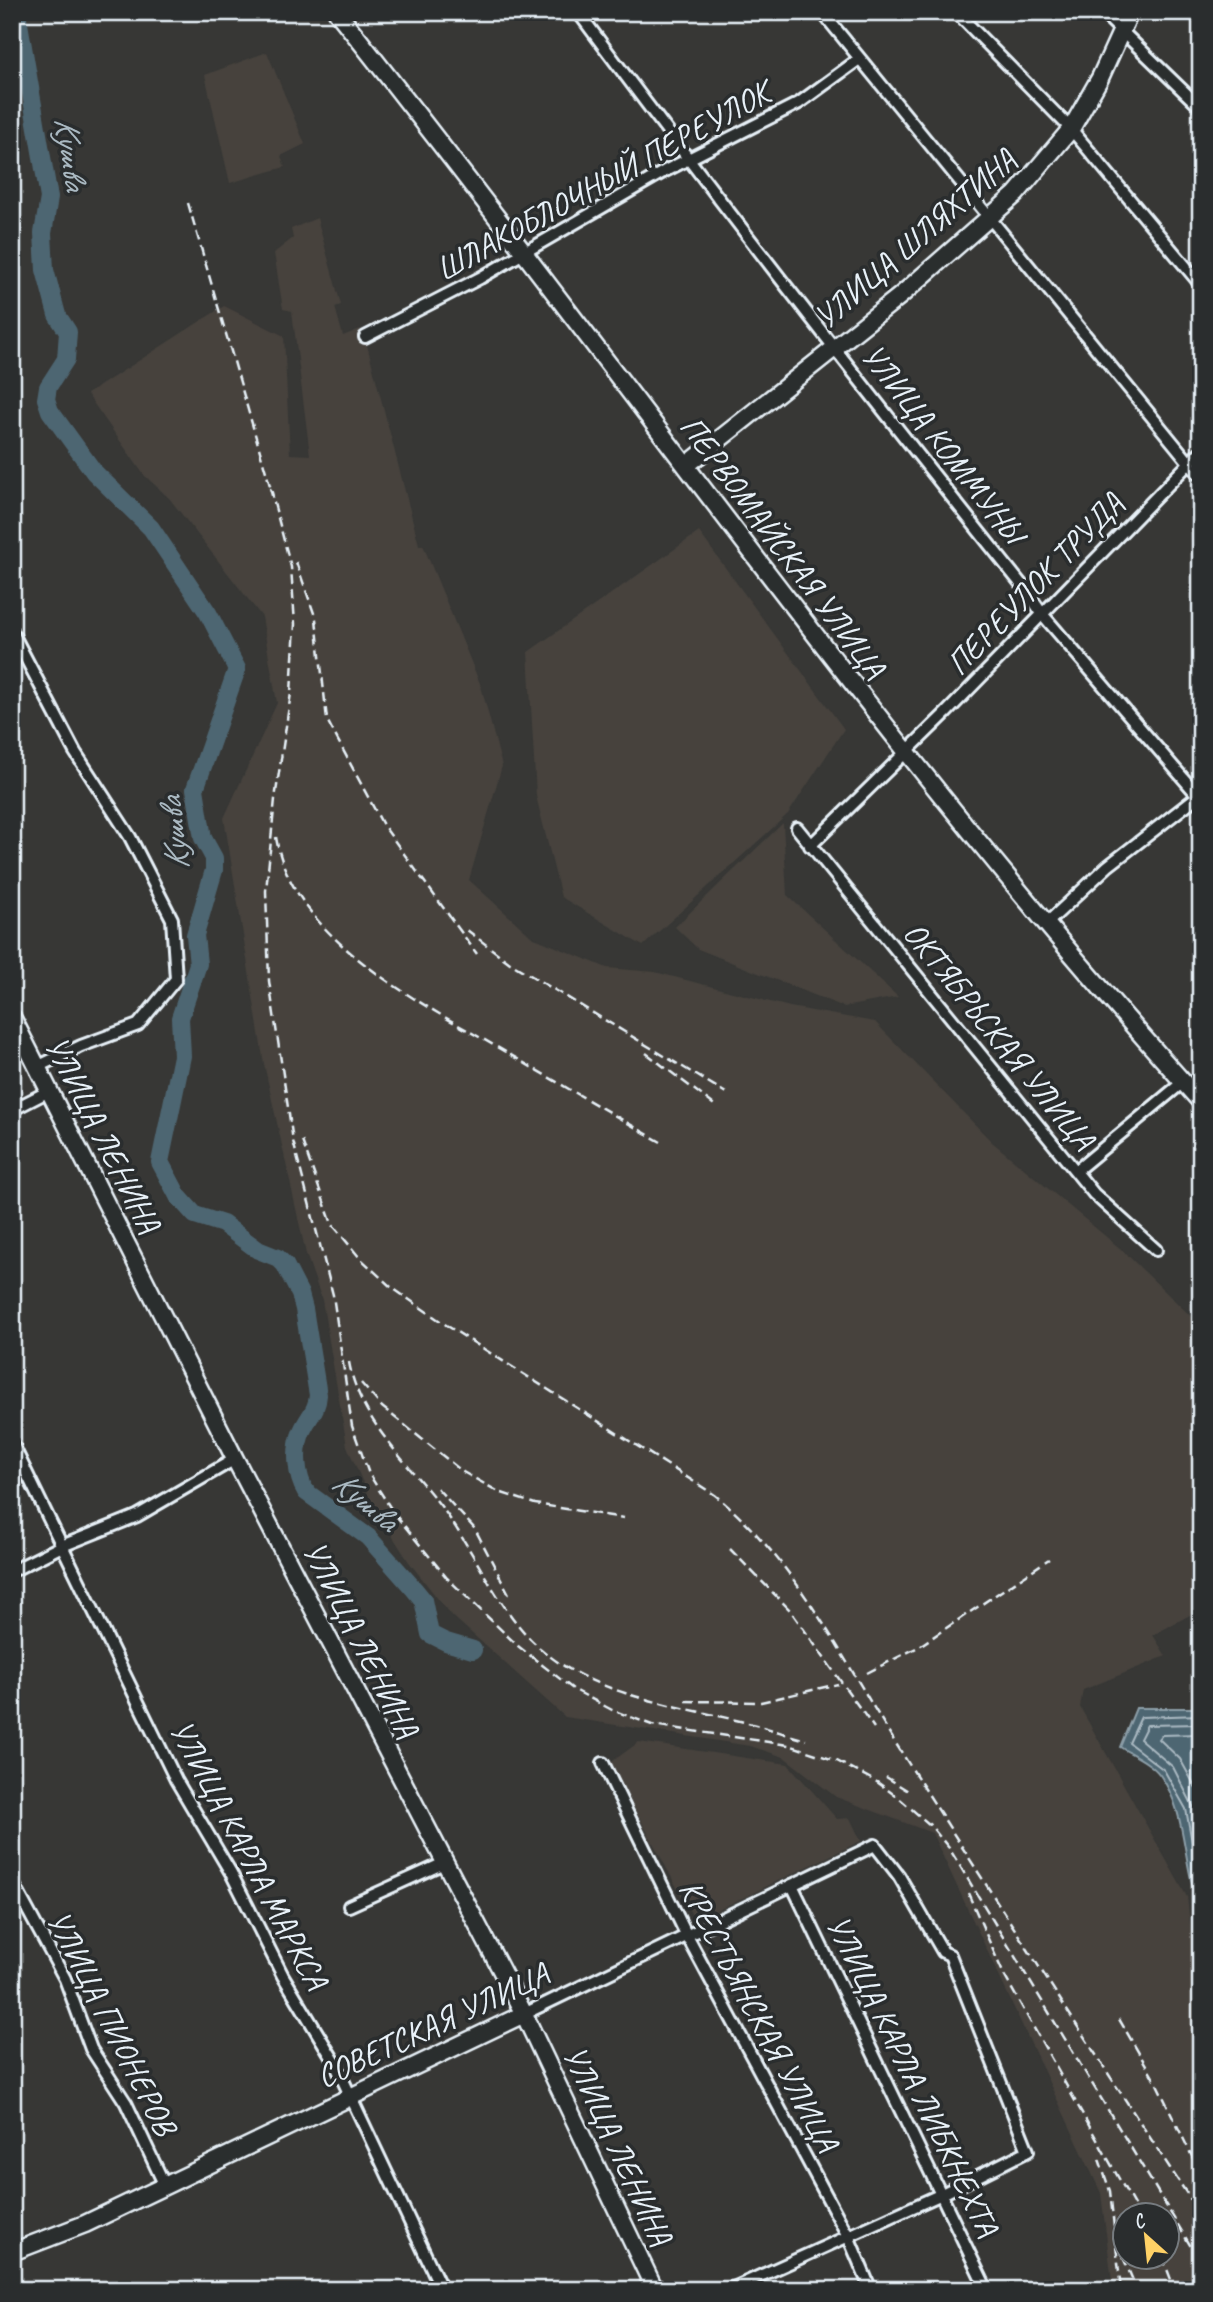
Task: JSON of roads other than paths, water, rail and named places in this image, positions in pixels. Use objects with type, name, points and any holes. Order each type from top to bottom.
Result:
[{"type":"main road","name":"ПЕРВОМАЙСКАЯ УЛИЦА","points":[[337,12],[905,751],[1046,924],[1201,1102]]},
{"type":"main road","name":"УЛИЦА ШЛЯХТИНА","points":[[687,465],[921,279],[1023,187],[1071,129],[1130,12]]},
{"type":"main road","name":"УЛИЦА ЛЕНИНА","points":[[12,1017],[235,1459],[524,2014],[655,2290]]},
{"type":"main road","name":"СОВЕТСКАЯ УЛИЦА","points":[[12,2252],[85,2224],[524,2014]]},
{"type":"street","name":"УЛИЦА КОММУНЫ","points":[[578,12],[688,160],[1043,615],[1199,797]]},
{"type":"street","points":[[822,12],[858,60],[870,69],[1201,477]]},
{"type":"street","points":[[956,12],[1071,129],[1201,285]]},
{"type":"street","points":[[1102,12],[1201,108]]},
{"type":"street","name":"ШЛАКОБЛОЧНЫЙ ПЕРЕУЛОК","points":[[365,337],[480,278],[688,160],[799,103],[858,60]]},
{"type":"street","name":"ПЕРЕУЛОК ТРУДА","points":[[810,845],[1043,615],[1189,460],[1201,452]]},
{"type":"street","points":[[12,632],[75,752],[130,837],[172,919],[176,979],[138,1025],[81,1046],[37,1067]]},
{"type":"street","points":[[1046,924],[1108,866],[1199,797]]},
{"type":"street","name":"ОКТЯБРЬСКАЯ УЛИЦА","points":[[797,828],[1094,1194],[1156,1250]]},
{"type":"street","points":[[1077,1170],[1183,1082]]},
{"type":"street","points":[[12,1110],[49,1091]]},
{"type":"street","name":"УЛИЦА КАРЛА МАРКСА","points":[[12,1443],[176,1780],[231,1873],[350,2096],[442,2290]]},
{"type":"street","points":[[12,1571],[62,1546],[137,1516],[235,1459]]},
{"type":"street","name":"КРЕСТЬЯНСКАЯ УЛИЦА","points":[[603,1763],[686,1934],[848,2236],[871,2290]]},
{"type":"street","name":"СОВЕТСКАЯ УЛИЦА","points":[[524,2014],[875,1845],[899,1876],[943,1952],[950,1955],[1028,2151],[944,2193]]},
{"type":"street","points":[[349,1906],[444,1863]]},
{"type":"street","name":"УЛИЦА ПИОНЕРОВ","points":[[12,1881],[65,1979],[91,2049],[126,2103],[165,2186]]},
{"type":"street","name":"УЛИЦА КАРЛА ЛИБКНЕХТА","points":[[792,1885],[944,2193],[987,2290]]},
{"type":"street","points":[[729,2290],[944,2193]]},
{"type":"water","points":[[1136,1708],[1201,1708],[1201,1909],[1190,1876],[1176,1807],[1169,1790],[1152,1767],[1120,1747]]},
{"type":"waterway","name":"Кушва","points":[[17,12],[49,198],[43,233],[45,270],[57,315],[68,332],[66,359],[48,387],[46,399],[50,411],[94,472],[151,528],[208,613],[237,669],[195,789],[203,838],[214,858],[214,870],[195,935],[198,964],[180,1018],[182,1056],[160,1162],[178,1196],[195,1215],[223,1224],[258,1250],[278,1258],[285,1265],[300,1294],[318,1395],[316,1405],[302,1431],[297,1454],[298,1470],[306,1492],[368,1537],[414,1589],[423,1600],[430,1634],[473,1650]]},
{"type":"railway","points":[[188,203],[273,496]]},
{"type":"railway","points":[[270,488],[291,567],[295,624],[291,693],[275,799],[266,891],[269,981],[293,1141],[333,1295],[352,1426],[369,1474],[393,1512],[447,1578],[518,1646],[573,1689],[612,1710],[652,1725],[789,1745],[837,1761],[877,1782],[930,1825],[949,1848],[1201,2263]]},
{"type":"railway","points":[[296,562],[316,619],[327,720],[383,825],[477,954]]},
{"type":"railway","points":[[276,837],[288,875],[308,908],[336,939],[368,967],[440,1015],[661,1142]]},
{"type":"railway","points":[[467,930],[510,963],[726,1093]]},
{"type":"railway","points":[[646,1053],[717,1107]]},
{"type":"railway","points":[[302,1141],[332,1224],[360,1258],[391,1287],[449,1327],[715,1495],[745,1522],[771,1551],[817,1614],[900,1750],[1201,2215]]},
{"type":"railway","points":[[349,1362],[354,1383],[373,1421],[452,1522],[512,1618],[541,1649],[562,1665],[610,1688],[806,1740]]},
{"type":"railway","points":[[361,1383],[382,1407],[463,1472],[499,1492],[535,1504],[624,1518]]},
{"type":"railway","points":[[437,1488],[475,1529],[509,1594]]},
{"type":"railway","points":[[730,1549],[790,1610],[874,1728]]},
{"type":"railway","points":[[867,1673],[918,1647],[1049,1559]]},
{"type":"railway","points":[[685,1701],[761,1702],[838,1684]]},
{"type":"railway","points":[[886,1777],[910,1792]]},
{"type":"railway","points":[[968,1893],[1004,1975],[1131,2200]]},
{"type":"railway","points":[[1119,2019],[1157,2084],[1201,2175]]},
{"type":"railway","points":[[1099,2159],[1110,2191],[1121,2290]]},
{"type":"railway","points":[[1129,2270],[1137,2290]]},
{"type":"railway","points":[[1167,2270],[1175,2290]]}]
